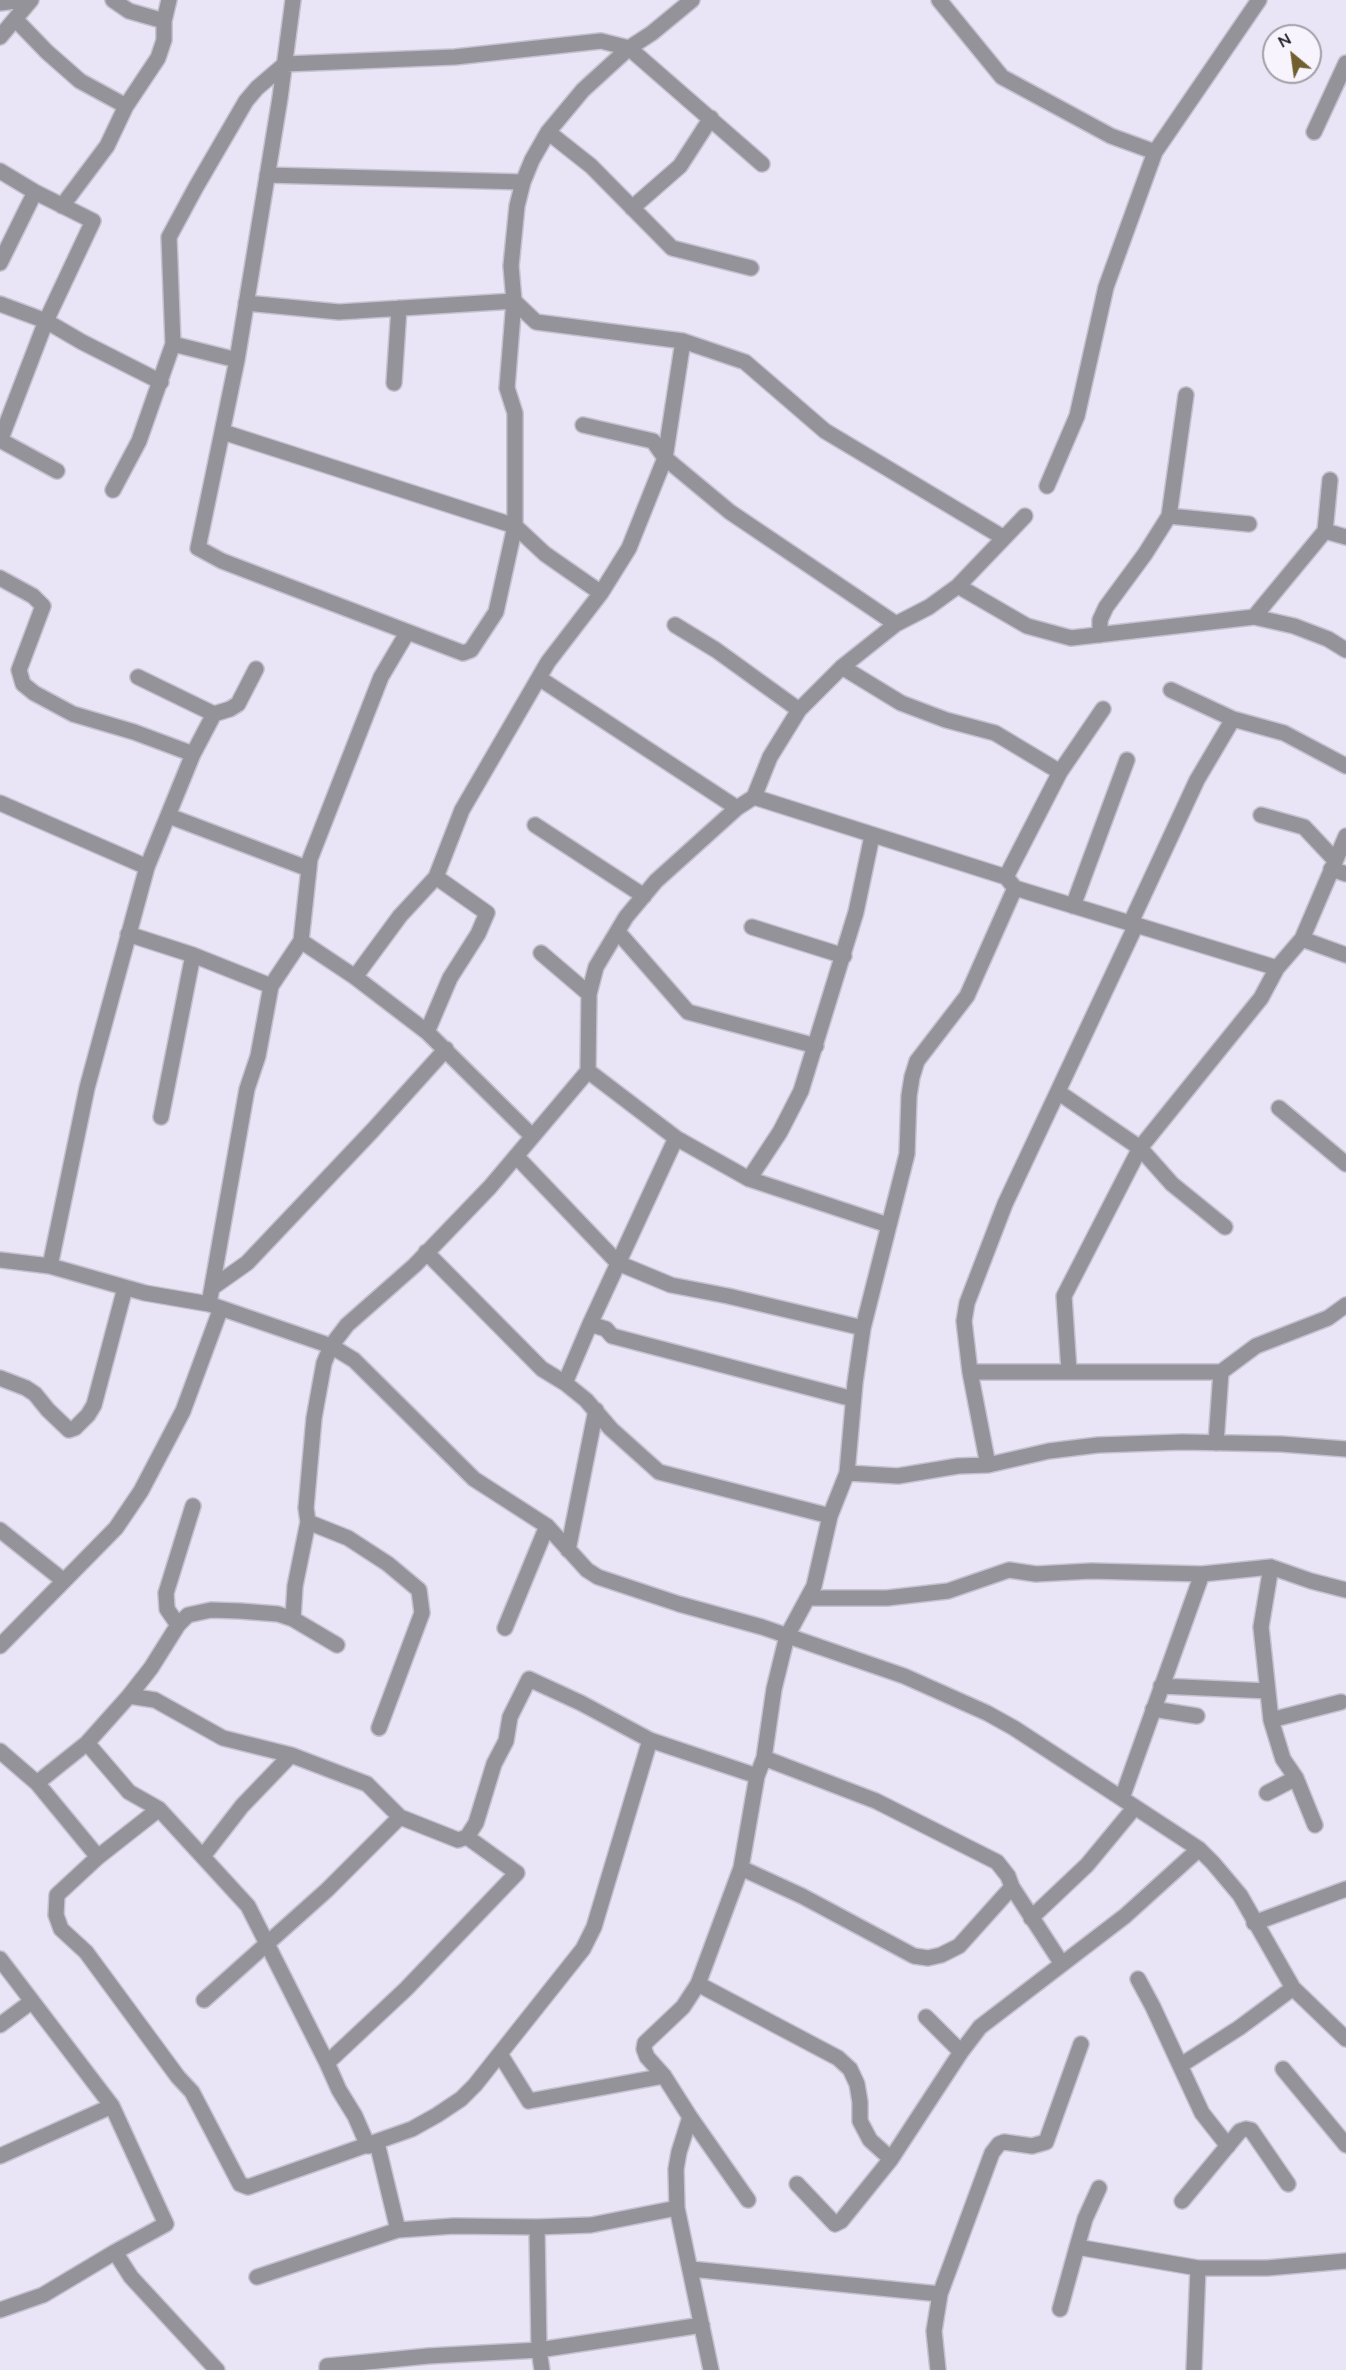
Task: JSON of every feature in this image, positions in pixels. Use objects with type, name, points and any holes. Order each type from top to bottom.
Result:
[{"type":"street","points":[[0,3],[23,0]]},
{"type":"street","points":[[0,37],[31,0]]},
{"type":"street","points":[[113,0],[129,11],[164,21]]},
{"type":"street","points":[[62,206],[107,146],[126,106],[162,49],[164,21],[169,0]]},
{"type":"street","points":[[293,0],[285,64],[237,360],[198,549],[222,561],[463,653],[471,650],[496,612],[515,526],[515,413],[507,388],[514,301],[511,266],[517,206],[523,182],[548,132],[583,90],[629,48],[652,33],[692,0]]},
{"type":"street","points":[[939,0],[1002,77],[1111,136],[1155,152]]},
{"type":"street","points":[[1047,486],[1077,416],[1106,287],[1155,152],[1259,0]]},
{"type":"street","points":[[16,20],[80,81],[126,106]]},
{"type":"street","points":[[113,490],[139,441],[173,344],[169,237],[246,101],[285,64],[455,57],[601,41],[629,48],[762,165]]},
{"type":"street","points":[[1314,132],[1346,63]]},
{"type":"street","points":[[632,208],[680,166],[711,118]]},
{"type":"street","points":[[548,132],[591,166],[672,248],[752,268]]},
{"type":"street","points":[[0,171],[35,192],[93,221],[46,321],[0,440],[57,471]]},
{"type":"street","points":[[267,174],[523,182]]},
{"type":"street","points":[[0,263],[35,192]]},
{"type":"street","points":[[246,303],[339,312],[514,301],[536,322],[683,341],[745,362],[825,431],[1004,538]]},
{"type":"street","points":[[0,304],[46,321],[82,342],[161,381]]},
{"type":"street","points":[[394,383],[399,308]]},
{"type":"street","points":[[355,977],[400,916],[436,877],[462,810],[548,662],[601,593],[629,548],[665,458],[683,341]]},
{"type":"street","points":[[173,344],[237,360]]},
{"type":"street","points":[[1100,635],[1100,620],[1106,607],[1145,554],[1169,516],[1186,395]]},
{"type":"street","points":[[583,425],[653,441],[665,458],[730,512],[896,624]]},
{"type":"street","points":[[223,432],[515,526],[545,554],[601,593]]},
{"type":"street","points":[[1254,617],[1325,531],[1330,480]]},
{"type":"street","points":[[293,1619],[295,1586],[308,1521],[306,1508],[314,1418],[324,1364],[331,1346],[346,1325],[415,1265],[490,1187],[588,1071],[589,994],[596,967],[626,917],[644,896],[673,865],[737,808],[754,797],[770,757],[799,710],[842,667],[896,624],[929,607],[958,586],[1025,516]]},
{"type":"street","points":[[1169,516],[1249,524]]},
{"type":"street","points":[[1325,531],[1346,537]]},
{"type":"street","points":[[0,578],[33,596],[43,606],[19,670],[24,684],[34,693],[73,714],[134,732],[193,754]]},
{"type":"street","points":[[958,586],[1027,626],[1071,638],[1254,617],[1294,626],[1328,639],[1346,650]]},
{"type":"street","points":[[675,625],[716,650],[799,710]]},
{"type":"street","points":[[0,1646],[116,1528],[141,1491],[183,1411],[215,1306],[213,1287],[247,1089],[258,1056],[271,986],[301,940],[310,859],[381,677],[407,633]]},
{"type":"street","points":[[842,667],[901,703],[946,720],[995,733],[1060,772]]},
{"type":"street","points":[[138,676],[214,714],[238,704],[256,669]]},
{"type":"street","points":[[539,678],[737,808]]},
{"type":"street","points":[[1171,690],[1233,718],[1284,733],[1346,766]]},
{"type":"street","points":[[748,2200],[664,2076],[647,2057],[644,2049],[645,2043],[683,2007],[698,1984],[741,1868],[757,1776],[764,1758],[774,1689],[787,1636],[814,1586],[830,1516],[847,1473],[853,1399],[863,1328],[907,1155],[909,1096],[917,1061],[966,996],[1010,882],[1060,772],[1104,709]]},
{"type":"street","points":[[50,1266],[87,1088],[147,867],[193,754],[214,714]]},
{"type":"street","points":[[988,1465],[970,1372],[964,1322],[970,1288],[1005,1204],[1058,1092],[1197,780],[1233,718]]},
{"type":"street","points":[[1073,906],[1127,760]]},
{"type":"street","points":[[754,797],[1010,882],[1073,906],[1277,968]]},
{"type":"street","points":[[0,803],[147,867]]},
{"type":"street","points":[[1261,815],[1304,827],[1333,864],[1346,874]]},
{"type":"street","points":[[169,816],[309,869]]},
{"type":"street","points":[[535,825],[644,896]]},
{"type":"street","points":[[749,1179],[792,1110],[816,1046],[856,912],[872,836]]},
{"type":"street","points":[[1069,1371],[1064,1296],[1140,1148],[1260,998],[1277,968],[1302,939],[1346,836]]},
{"type":"street","points":[[427,1032],[450,978],[478,934],[487,913],[436,877]]},
{"type":"street","points":[[752,927],[844,956]]},
{"type":"street","points":[[618,932],[688,1012],[816,1046]]},
{"type":"street","points":[[128,934],[271,986]]},
{"type":"street","points":[[1302,939],[1346,955]]},
{"type":"street","points":[[301,940],[355,977],[427,1032],[532,1136]]},
{"type":"street","points":[[542,953],[589,994]]},
{"type":"street","points":[[161,1117],[193,956]]},
{"type":"street","points":[[213,1287],[247,1263],[446,1049]]},
{"type":"street","points":[[588,1071],[676,1138],[749,1179],[888,1225]]},
{"type":"street","points":[[1058,1092],[1140,1148],[1172,1184],[1225,1227]]},
{"type":"street","points":[[1279,1108],[1344,1158]]},
{"type":"street","points":[[565,1383],[676,1138]]},
{"type":"street","points":[[516,1156],[618,1263],[671,1285],[863,1328]]},
{"type":"street","points":[[426,1252],[542,1369],[565,1383],[596,1410],[611,1429],[659,1472],[830,1516]]},
{"type":"street","points":[[0,1260],[50,1266],[125,1288],[215,1306],[331,1346],[354,1360],[474,1479],[547,1526],[587,1570],[598,1577],[787,1636],[904,1676],[987,1713],[1049,1750],[1199,1849],[1233,1886],[1293,1988],[1339,2024],[1346,2039]]},
{"type":"street","points":[[0,1378],[35,1394],[69,1430],[75,1428],[94,1405],[125,1288]]},
{"type":"street","points":[[970,1372],[1221,1372],[1256,1347],[1328,1318],[1346,1305]]},
{"type":"street","points":[[590,1324],[606,1329],[612,1336],[853,1399]]},
{"type":"street","points":[[1216,1443],[1221,1372]]},
{"type":"street","points":[[568,1550],[596,1410]]},
{"type":"street","points":[[847,1473],[898,1476],[958,1466],[988,1465],[1049,1451],[1098,1445],[1281,1444],[1346,1449]]},
{"type":"street","points":[[178,1625],[167,1609],[166,1593],[193,1506]]},
{"type":"street","points":[[308,1521],[348,1538],[388,1564],[419,1590],[422,1613],[379,1728]]},
{"type":"street","points":[[505,1628],[547,1526]]},
{"type":"street","points":[[0,1530],[64,1581]]},
{"type":"street","points":[[808,1598],[887,1598],[948,1591],[1009,1570],[1036,1574],[1091,1571],[1202,1574],[1271,1567],[1346,1590]]},
{"type":"street","points":[[1271,1567],[1261,1627],[1271,1720],[1283,1759],[1296,1778],[1315,1825]]},
{"type":"street","points":[[1122,1798],[1202,1574]]},
{"type":"street","points":[[37,1784],[87,1743],[129,1696],[151,1668],[178,1625],[188,1615],[211,1611],[278,1614],[293,1619],[337,1645]]},
{"type":"street","points":[[129,1696],[155,1700],[223,1738],[291,1755],[367,1784],[400,1817],[458,1840],[467,1837],[476,1823],[494,1764],[506,1741],[510,1717],[529,1679],[581,1703],[650,1740],[757,1776]]},
{"type":"street","points":[[1161,1686],[1268,1690]]},
{"type":"street","points":[[1271,1720],[1341,1702]]},
{"type":"street","points":[[1153,1709],[1197,1716]]},
{"type":"street","points":[[159,1809],[98,1857],[57,1895],[56,1915],[61,1929],[86,1952],[178,2077],[192,2092],[240,2184],[248,2187],[412,2129],[461,2099],[500,2054],[583,1949],[594,1927],[650,1740]]},
{"type":"street","points":[[87,1743],[129,1792],[159,1809],[204,1855],[248,1906],[327,2063],[372,2144],[398,2230]]},
{"type":"street","points":[[0,1751],[37,1784],[98,1857]]},
{"type":"street","points":[[204,1855],[242,1806],[291,1755]]},
{"type":"street","points":[[764,1758],[876,1801],[997,1862],[1062,1964]]},
{"type":"street","points":[[1267,1793],[1296,1778]]},
{"type":"street","points":[[1031,1918],[1087,1865],[1135,1807]]},
{"type":"street","points":[[204,2000],[327,1890],[400,1817]]},
{"type":"street","points":[[327,2063],[406,1989],[517,1873],[467,1837]]},
{"type":"street","points":[[797,2184],[835,2224],[844,2218],[891,2159],[961,2052],[988,2019],[1125,1917],[1199,1849]]},
{"type":"street","points":[[741,1868],[802,1896],[914,1956],[928,1958],[942,1955],[959,1946],[1012,1887]]},
{"type":"street","points":[[1254,1923],[1346,1889]]},
{"type":"street","points":[[0,1959],[112,2106],[166,2224],[43,2295],[0,2310]]},
{"type":"street","points":[[1138,1979],[1202,2113],[1228,2146]]},
{"type":"street","points":[[698,1984],[838,2058],[850,2069],[857,2084],[860,2121],[870,2140],[891,2159]]},
{"type":"street","points":[[1181,2065],[1239,2028],[1293,1988]]},
{"type":"street","points":[[0,2025],[31,2002]]},
{"type":"street","points":[[926,2017],[961,2052]]},
{"type":"street","points":[[939,2370],[934,2331],[940,2294],[992,2152],[1004,2142],[1032,2146],[1046,2142],[1081,2044]]},
{"type":"street","points":[[500,2054],[529,2101],[664,2076]]},
{"type":"street","points":[[1283,2068],[1346,2145]]},
{"type":"street","points":[[0,2156],[112,2106]]},
{"type":"street","points":[[690,2117],[676,2169],[677,2208],[711,2370]]},
{"type":"street","points":[[1182,2201],[1240,2131],[1246,2129],[1251,2130],[1288,2184]]},
{"type":"street","points":[[1060,2309],[1085,2219],[1099,2188]]},
{"type":"street","points":[[256,2277],[398,2230],[454,2226],[591,2225],[677,2208]]},
{"type":"street","points":[[537,2227],[539,2350],[542,2370]]},
{"type":"street","points":[[1077,2247],[1198,2268],[1267,2268],[1346,2260]]},
{"type":"street","points":[[115,2252],[130,2277],[217,2370]]},
{"type":"street","points":[[1194,2370],[1198,2268]]},
{"type":"street","points":[[691,2269],[940,2294]]},
{"type":"street","points":[[327,2370],[327,2366],[428,2356],[539,2350],[702,2325]]}]
